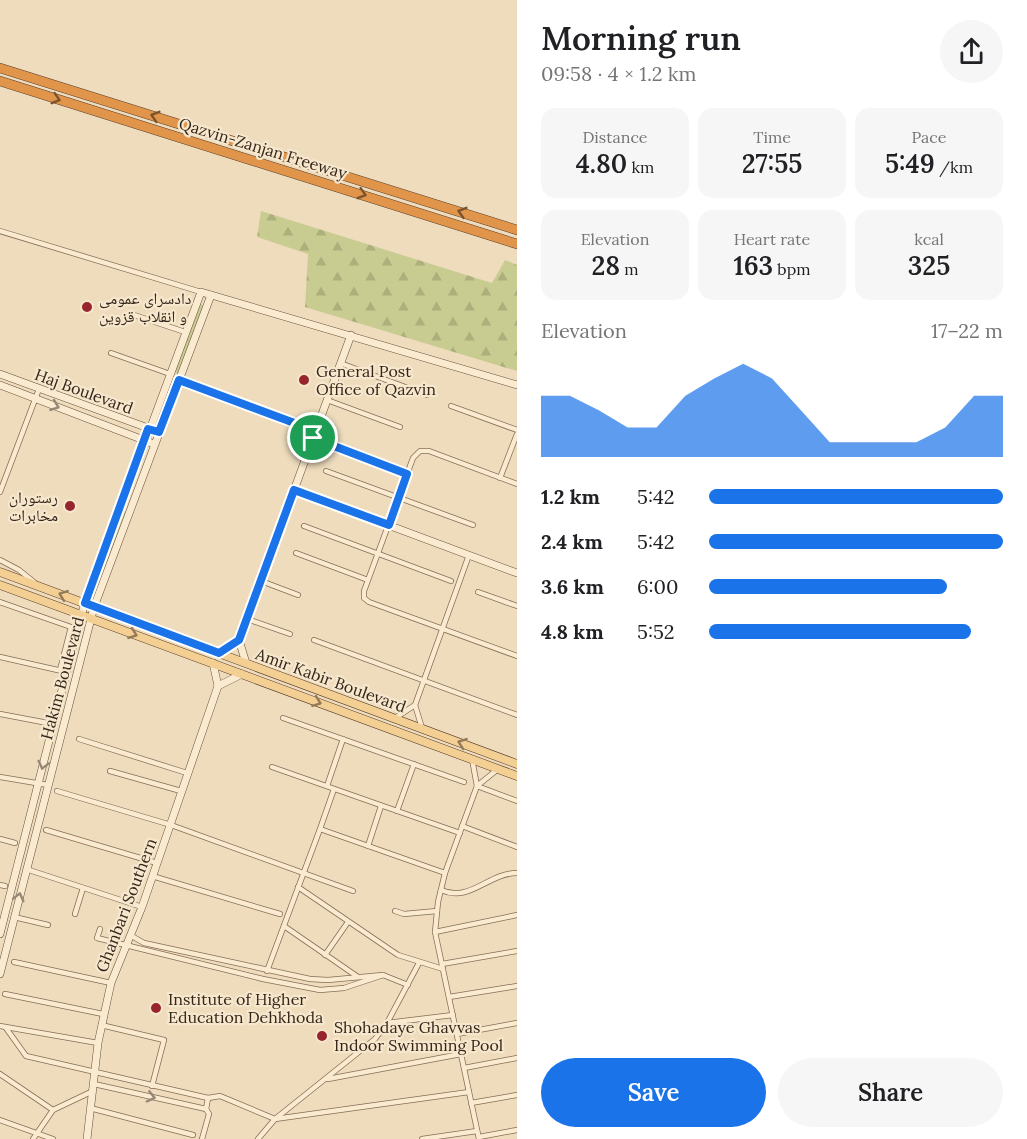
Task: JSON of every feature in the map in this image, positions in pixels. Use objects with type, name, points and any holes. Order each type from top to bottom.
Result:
[{"type":"highway","name":"Qazvin-Zanjan Freeway","points":[[0,68],[517,230]]},
{"type":"highway","name":"Qazvin-Zanjan Freeway","points":[[0,81],[517,244]]},
{"type":"main road","points":[[201,292],[517,385]]},
{"type":"main road","name":"Hakim Boulevard","points":[[0,934],[39,783],[64,671],[81,615],[148,429],[201,292]]},
{"type":"main road","name":"Hakim Boulevard","points":[[0,974],[94,607],[211,295]]},
{"type":"main road","points":[[219,653],[239,640],[351,335]]},
{"type":"main road","name":"Haj Boulevard","points":[[0,374],[159,432]]},
{"type":"main road","points":[[169,375],[179,380]]},
{"type":"main road","name":"Haj Boulevard","points":[[0,385],[154,444]]},
{"type":"main road","points":[[294,490],[517,573]]},
{"type":"main road","points":[[123,497],[132,501]]},
{"type":"main road","name":"Amir Kabir Boulevard","points":[[0,572],[517,764]]},
{"type":"main road","name":"Amir Kabir Boulevard","points":[[0,585],[517,776]]},
{"type":"main road","points":[[239,640],[246,663]]},
{"type":"main road","points":[[213,663],[218,686],[242,674]]},
{"type":"main road","name":"Ghanbari Southern","points":[[87,1139],[101,1025],[111,983],[142,907],[218,686]]},
{"type":"street","points":[[0,231],[201,292]]},
{"type":"street","points":[[134,315],[185,333]]},
{"type":"street","points":[[111,353],[169,375]]},
{"type":"street","points":[[340,363],[427,395]]},
{"type":"street","points":[[179,380],[407,474]]},
{"type":"street","points":[[0,492],[39,389]]},
{"type":"street","points":[[327,400],[400,427]]},
{"type":"street","points":[[452,406],[517,432],[516,441],[500,478]]},
{"type":"street","points":[[517,484],[429,451],[420,451],[413,458],[368,580],[364,598],[369,602],[517,656]]},
{"type":"street","points":[[326,471],[473,525]]},
{"type":"street","points":[[304,526],[451,581]]},
{"type":"street","points":[[296,552],[368,580]]},
{"type":"street","points":[[395,719],[415,705],[468,555]]},
{"type":"street","points":[[0,560],[19,570],[38,586]]},
{"type":"street","points":[[261,581],[298,595]]},
{"type":"street","points":[[478,592],[517,606]]},
{"type":"street","points":[[0,602],[70,627],[64,671],[0,657]]},
{"type":"street","points":[[247,619],[290,634]]},
{"type":"street","points":[[314,640],[517,715]]},
{"type":"street","points":[[415,705],[422,728]]},
{"type":"street","points":[[0,714],[53,724]]},
{"type":"street","points":[[283,718],[464,782]]},
{"type":"street","points":[[79,739],[187,773]]},
{"type":"street","points":[[327,786],[344,739]]},
{"type":"street","points":[[472,759],[477,786],[445,873],[435,932],[479,1138],[517,1130]]},
{"type":"street","points":[[397,811],[414,764]]},
{"type":"street","points":[[272,767],[460,833]]},
{"type":"street","points":[[477,786],[499,769]]},
{"type":"street","points":[[110,771],[181,791]]},
{"type":"street","points":[[0,777],[48,784]]},
{"type":"street","points":[[477,786],[517,801]]},
{"type":"street","points":[[267,971],[334,789]]},
{"type":"street","points":[[57,791],[171,825],[353,891]]},
{"type":"street","points":[[368,846],[381,806]]},
{"type":"street","points":[[462,826],[517,847]]},
{"type":"street","points":[[320,829],[445,873]]},
{"type":"street","points":[[46,830],[157,863]]},
{"type":"street","points":[[0,839],[15,843]]},
{"type":"street","points":[[26,869],[142,907]]},
{"type":"street","points":[[441,890],[462,894],[496,875],[517,873]]},
{"type":"street","points":[[152,876],[280,914]]},
{"type":"street","points":[[298,887],[398,955],[419,963],[442,966],[517,951]]},
{"type":"street","points":[[75,914],[83,888]]},
{"type":"street","points":[[395,911],[404,914],[437,911]]},
{"type":"street","points":[[435,932],[517,915]]},
{"type":"street","points":[[14,916],[48,925]]},
{"type":"street","points":[[325,955],[348,922]]},
{"type":"street","points":[[284,926],[358,977]]},
{"type":"street","points":[[100,929],[97,938],[263,980],[321,990],[344,988],[383,975]]},
{"type":"street","points":[[130,935],[144,944],[267,971],[328,980],[383,975],[408,985]]},
{"type":"street","points":[[14,962],[111,983]]},
{"type":"street","points":[[258,1139],[275,1119],[375,1040],[387,1023],[419,963]]},
{"type":"street","points":[[449,997],[517,987]]},
{"type":"street","points":[[5,994],[103,1014]]},
{"type":"street","points":[[387,1023],[453,1015]]},
{"type":"street","points":[[457,1034],[517,1023]]},
{"type":"street","points":[[101,1025],[164,1040],[152,1086]]},
{"type":"street","points":[[3,1027],[99,1043]]},
{"type":"street","points":[[3,1027],[26,1056],[208,1098],[220,1096],[275,1119],[469,1092]]},
{"type":"street","points":[[326,1080],[461,1054]]},
{"type":"street","points":[[464,1068],[517,1058]]},
{"type":"street","points":[[0,1074],[53,1110]]},
{"type":"street","points":[[34,1136],[53,1110],[93,1087],[206,1109]]},
{"type":"street","points":[[471,1103],[517,1095]]},
{"type":"street","points":[[203,1139],[209,1114],[206,1109],[208,1098]]},
{"type":"street","points":[[90,1108],[193,1135]]},
{"type":"street","points":[[0,1120],[34,1136],[53,1139]]},
{"type":"street","points":[[422,1139],[477,1131]]},
{"type":"green space","points":[[261,211],[492,283],[505,260],[517,265],[517,371],[305,307],[308,254],[257,237]]},
{"type":"green space","points":[[199,303],[204,306],[179,374],[174,371]]},
{"type":"green space","points":[[124,510],[126,513],[94,599],[90,598],[121,511]]},
{"type":"place","name":"دادسرای عمومی و انقلاب قزوین","points":[[87,307]]},
{"type":"place","name":"General Post Office of Qazvin","points":[[304,380]]},
{"type":"place","name":"رستوران مخابرات","points":[[70,506]]},
{"type":"place","name":"Institute of Higher Education Dehkhoda","points":[[156,1008]]},
{"type":"place","name":"Shohadaye Ghavvas Indoor Swimming Pool","points":[[322,1036]]},
{"type":"route","points":[[179,380],[316,431],[313,438],[407,474],[389,525],[294,490],[239,640],[219,653],[85,603],[148,429],[159,432],[179,380]]}]
